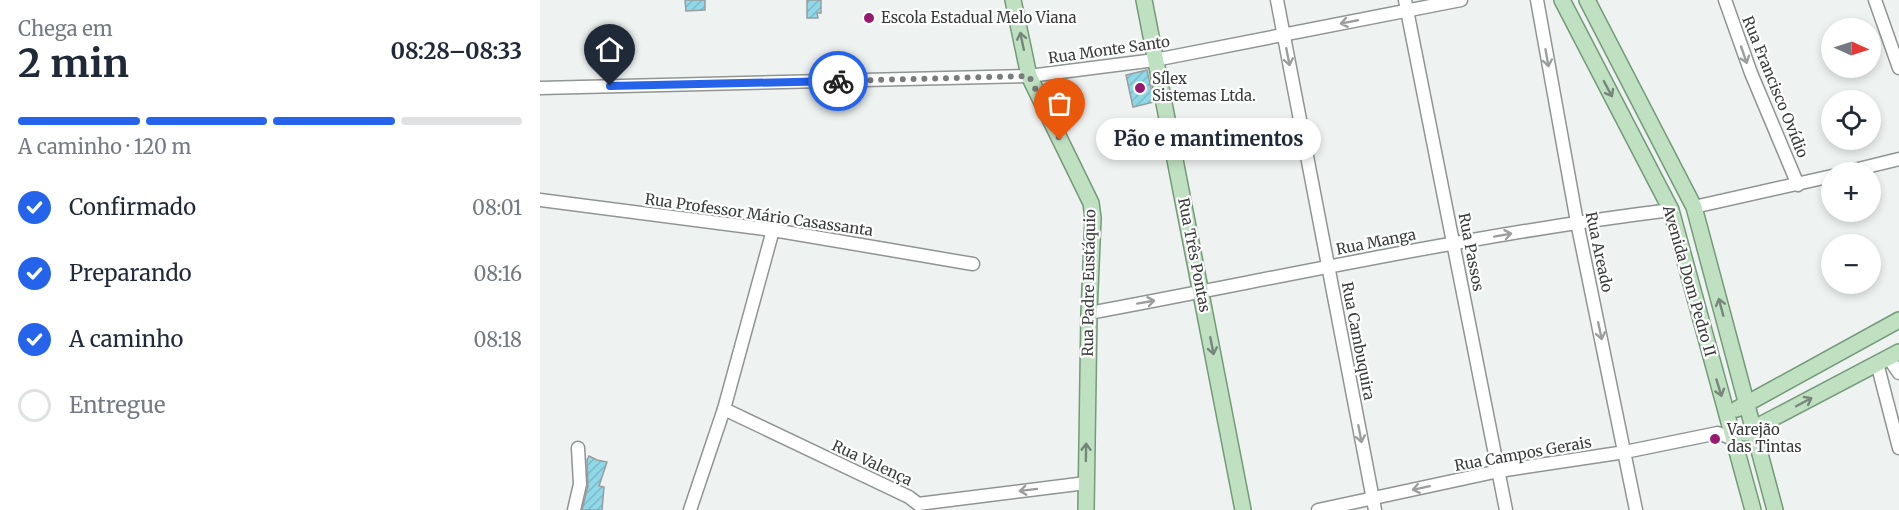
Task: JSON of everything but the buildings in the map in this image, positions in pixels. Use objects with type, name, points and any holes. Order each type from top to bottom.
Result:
[{"type":"main road","name":"Rua Padre Eustáquio","points":[[1013,0],[1029,76],[1091,202],[1093,218],[1086,510]]},
{"type":"main road","name":"Rua Três Pontas","points":[[1144,0],[1243,510]]},
{"type":"main road","name":"Avenida Dom Pedro II","points":[[1562,0],[1671,210],[1753,510]]},
{"type":"main road","name":"Avenida Dom Pedro II","points":[[1587,0],[1694,207],[1775,510]]},
{"type":"main road","points":[[1727,414],[1899,320]]},
{"type":"main road","points":[[1733,438],[1753,430],[1888,357]]},
{"type":"street","name":"Rua Cambuquira","points":[[1277,0],[1374,504]]},
{"type":"street","name":"Rua Monte Santo","points":[[540,88],[1029,76],[1155,60],[1283,35],[1406,5],[1461,0]]},
{"type":"street","name":"Rua Areado","points":[[1537,0],[1577,222],[1636,510]]},
{"type":"street","name":"Rua Francisco Ovídio","points":[[1725,0],[1750,73],[1798,185]]},
{"type":"street","points":[[1875,0],[1893,33],[1899,68]]},
{"type":"street","name":"Rua Passos","points":[[1406,5],[1506,510]]},
{"type":"street","points":[[1881,163],[1899,159]]},
{"type":"street","points":[[1694,207],[1821,179]]},
{"type":"street","name":"Rua Professor Mário Casassanta","points":[[540,200],[773,230],[973,264]]},
{"type":"street","name":"Rua Manga","points":[[1089,313],[1454,243],[1577,222],[1671,210]]},
{"type":"street","points":[[690,510],[724,409],[773,230]]},
{"type":"street","points":[[1888,357],[1899,373]]},
{"type":"street","points":[[1888,357],[1899,448]]},
{"type":"street","name":"Rua Valença","points":[[724,409],[909,496],[917,507],[1086,483]]},
{"type":"street","name":"Rua Campos Gerais","points":[[1318,510],[1374,504],[1499,471],[1625,452],[1718,433],[1733,438]]},
{"type":"street","points":[[574,510],[580,484],[578,448]]},
{"type":"way so far","points":[[838,81],[1029,76],[1060,140]]},
{"type":"place","name":"Escola Estadual Melo Viana","points":[[869,18]]},
{"type":"place","name":"Sílex Sistemas Ltda.","points":[[1140,88]]},
{"type":"place","name":"Pão e mantimentos","points":[[1060,140]]},
{"type":"place","name":"Varejão das Tintas","points":[[1715,439]]},
{"type":"route","points":[[610,86],[838,81]]}]
